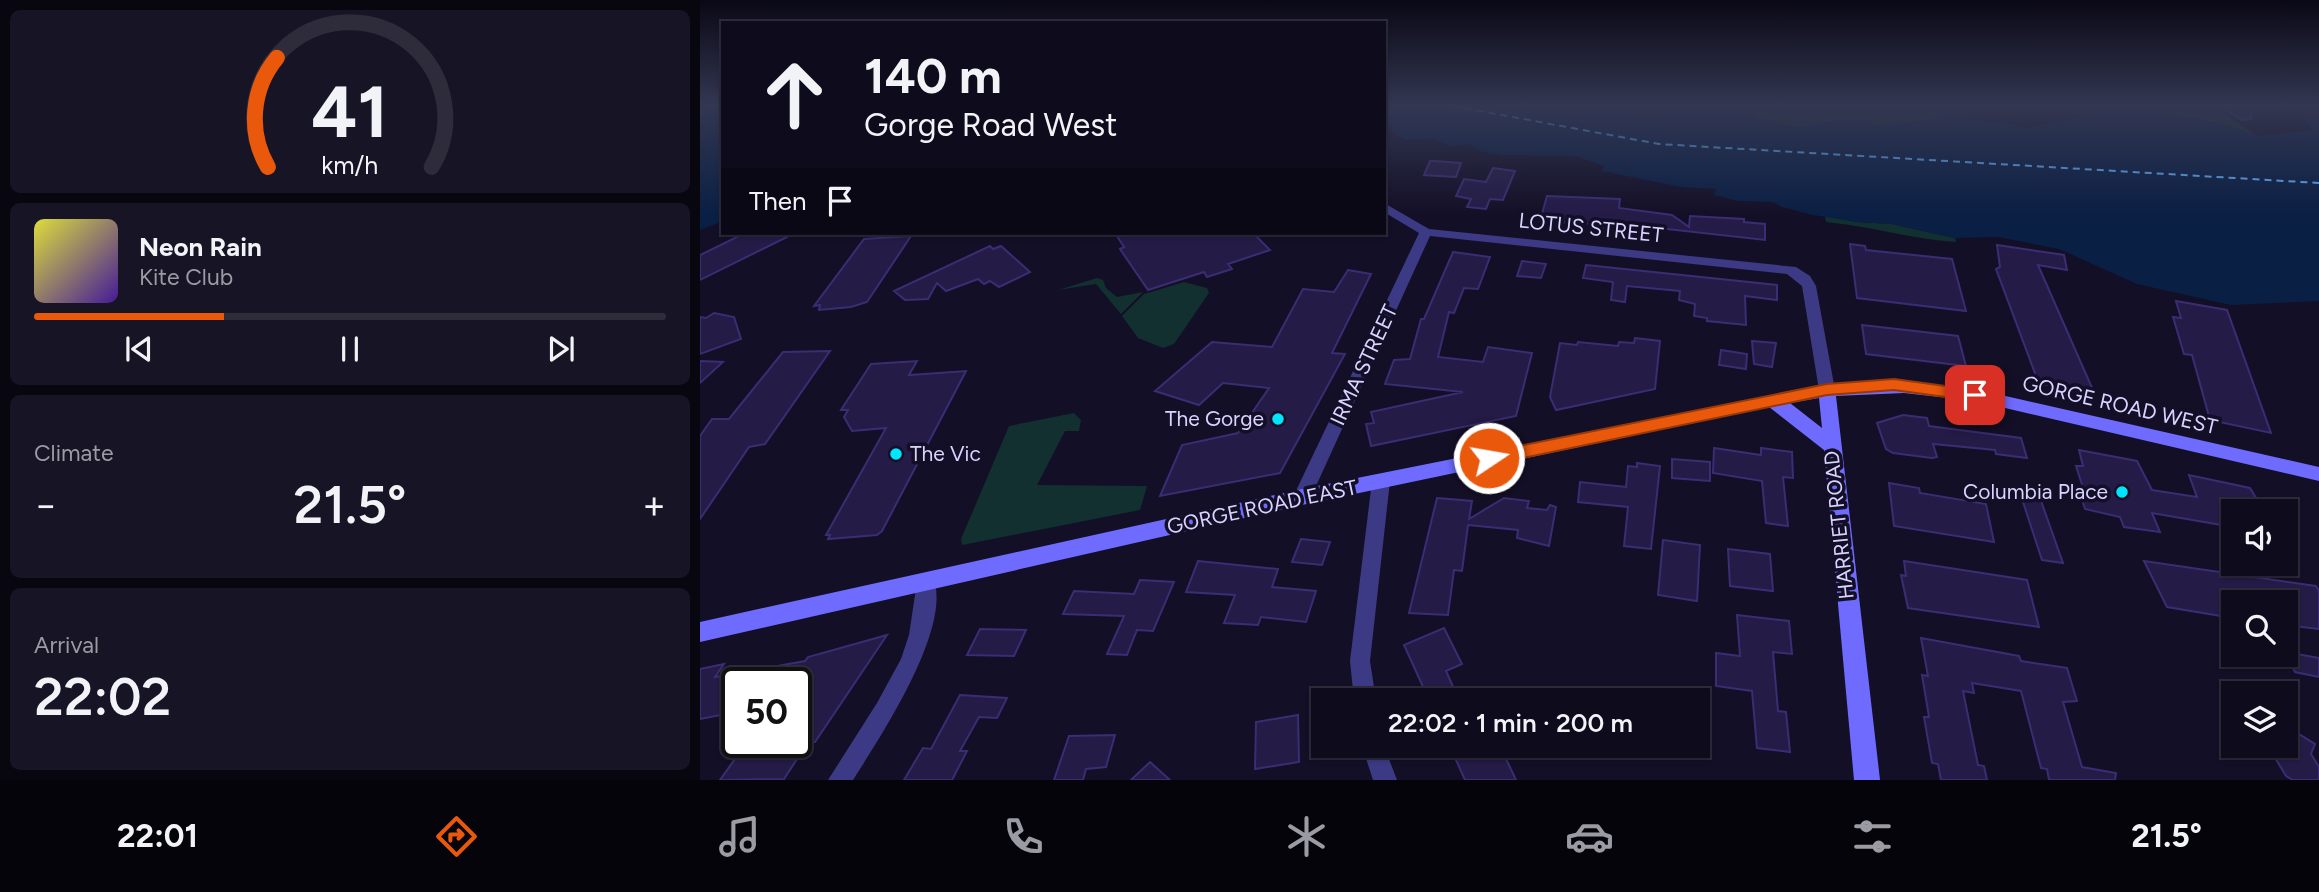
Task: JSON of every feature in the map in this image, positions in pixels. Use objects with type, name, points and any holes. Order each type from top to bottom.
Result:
[{"type":"main road","name":"GORGE ROAD WEST","points":[[1827,390],[1894,385],[1964,393],[2317,477]]},
{"type":"main road","name":"GORGE ROAD EAST","points":[[700,632],[1301,497],[1827,390]]},
{"type":"main road","name":"HARRIET ROAD","points":[[1827,390],[1867,780]]},
{"type":"main road","points":[[1771,401],[1781,405],[1831,446]]},
{"type":"street","name":"LOTUS STREET","points":[[1386,208],[1426,232],[1781,268],[1799,274]]},
{"type":"street","name":"IRMA STREET","points":[[1301,497],[1426,232]]},
{"type":"street","name":"HARRIET ROAD","points":[[1799,274],[1809,286],[1827,390]]},
{"type":"street","points":[[1363,688],[1360,661],[1381,481]]},
{"type":"street","points":[[840,780],[892,698],[909,660],[927,606],[925,581]]},
{"type":"street","points":[[1377,758],[1385,780]]},
{"type":"green space","points":[[1825,216],[1857,222],[1892,224],[1955,238],[1956,242],[1826,222]]},
{"type":"green space","points":[[1097,278],[1103,280],[1106,288],[1117,297],[1143,292],[1121,314],[1096,284],[1058,290]]},
{"type":"green space","points":[[1184,282],[1207,288],[1209,293],[1174,344],[1163,348],[1138,338],[1122,316],[1144,294]]},
{"type":"green space","points":[[1074,413],[1081,420],[1079,431],[1065,431],[1037,485],[1147,486],[1140,510],[962,545],[961,539],[1009,426]]},
{"type":"water","points":[[700,142],[721,142],[721,222],[700,230]]},
{"type":"water","points":[[1442,142],[2319,142],[2319,301],[2231,305],[2137,284],[2059,249],[1998,237],[1955,238],[1892,224],[1813,215],[1773,202],[1738,201],[1714,195],[1716,189],[1682,187],[1602,171],[1604,166],[1576,156],[1502,155],[1480,151],[1470,144],[1451,146]]},
{"type":"building","points":[[1430,161],[1461,163],[1456,177],[1424,175]]},
{"type":"building","points":[[1493,168],[1515,171],[1503,200],[1490,199],[1486,209],[1467,207],[1471,199],[1456,196],[1464,179],[1486,182]]},
{"type":"building","points":[[1547,196],[1620,199],[1619,208],[1672,215],[1689,227],[1690,216],[1744,219],[1744,222],[1765,224],[1765,240],[1631,225],[1614,225],[1613,229],[1593,227],[1593,224],[1540,221]]},
{"type":"building","points":[[741,235],[791,235],[700,280],[700,255]]},
{"type":"building","points":[[1116,235],[1255,235],[1270,250],[1228,264],[1232,269],[1207,277],[1204,272],[1148,290],[1120,249],[1124,247]]},
{"type":"building","points":[[911,236],[867,302],[851,307],[819,310],[820,305],[814,306],[864,239]]},
{"type":"building","points":[[1850,244],[1865,246],[1866,250],[1952,259],[1966,311],[1857,298]]},
{"type":"building","points":[[1997,245],[2064,255],[2067,270],[2038,265],[2093,390],[2039,384],[1996,269],[2000,267]]},
{"type":"building","points":[[990,246],[993,249],[1001,246],[1030,272],[999,287],[990,281],[984,284],[978,279],[946,291],[937,283],[928,299],[905,300],[894,291]]},
{"type":"building","points":[[1453,252],[1490,257],[1478,289],[1464,288],[1454,313],[1449,312],[1438,357],[1483,362],[1488,347],[1532,353],[1516,416],[1371,446],[1366,424],[1374,423],[1371,412],[1463,392],[1385,384],[1394,360],[1410,359],[1421,319],[1424,319]]},
{"type":"building","points":[[1522,261],[1546,264],[1541,278],[1517,276]]},
{"type":"building","points":[[1586,265],[1777,285],[1777,300],[1745,296],[1746,325],[1707,321],[1707,318],[1694,316],[1695,304],[1679,300],[1680,291],[1627,286],[1625,302],[1611,300],[1613,282],[1583,278]]},
{"type":"building","name":"The Gorge","points":[[1348,270],[1371,274],[1332,353],[1345,354],[1280,473],[1160,496],[1182,445],[1238,433],[1269,388],[1223,383],[1199,405],[1155,391],[1212,342],[1272,347],[1303,289],[1334,292]]},
{"type":"building","points":[[2176,301],[2227,310],[2271,433],[2210,420],[2192,355],[2184,354],[2173,317],[2181,318]]},
{"type":"building","points":[[714,313],[734,317],[741,339],[700,354],[700,317],[706,318]]},
{"type":"building","points":[[1862,325],[1958,336],[1966,366],[1866,354]]},
{"type":"building","points":[[1635,338],[1660,341],[1655,389],[1556,410],[1550,397],[1560,343],[1618,346],[1619,342],[1634,343]]},
{"type":"building","points":[[1752,341],[1776,343],[1772,367],[1754,364]]},
{"type":"building","points":[[1721,350],[1747,354],[1746,369],[1719,365]]},
{"type":"building","points":[[830,351],[765,444],[749,447],[700,519],[700,436],[712,419],[729,419],[783,352]]},
{"type":"building","points":[[700,361],[723,362],[700,383]]},
{"type":"building","name":"The Vic","points":[[917,361],[909,375],[966,371],[882,531],[877,535],[828,539],[830,535],[826,535],[886,428],[852,431],[844,417],[848,410],[841,410],[871,364]]},
{"type":"building","points":[[1903,415],[1927,418],[1929,426],[2021,438],[2027,458],[1996,454],[1995,450],[1933,444],[1937,457],[1893,453],[1886,449],[1877,423]]},
{"type":"building","points":[[1714,448],[1761,455],[1761,448],[1792,452],[1793,478],[1783,477],[1788,526],[1766,523],[1762,481],[1713,473]]},
{"type":"building","name":"Columbia Place","points":[[2079,450],[2137,461],[2152,490],[2197,497],[2189,475],[2250,488],[2257,499],[2221,499],[2221,525],[2152,513],[2160,532],[2124,527],[2120,517],[2085,509],[2079,490],[2084,491],[2076,466],[2083,466]]},
{"type":"building","points":[[1672,459],[1710,462],[1710,481],[1672,478]]},
{"type":"building","points":[[1637,463],[1660,466],[1651,549],[1624,546],[1628,507],[1578,502],[1580,482],[1626,487],[1628,466],[1637,467]]},
{"type":"building","points":[[1889,483],[1919,488],[1920,493],[1986,504],[1994,542],[1894,526]]},
{"type":"building","points":[[2021,496],[2040,498],[2063,563],[2042,560]]},
{"type":"building","points":[[1437,498],[1472,501],[1469,519],[1504,498],[1529,501],[1527,508],[1547,510],[1550,505],[1556,507],[1549,546],[1517,538],[1518,530],[1468,525],[1462,571],[1454,570],[1448,615],[1409,613]]},
{"type":"building","points":[[1301,539],[1330,542],[1322,565],[1292,562]]},
{"type":"building","points":[[1663,540],[1700,545],[1697,601],[1658,595]]},
{"type":"building","points":[[1728,549],[1770,554],[1773,591],[1730,586]]},
{"type":"building","points":[[1198,561],[1278,569],[1272,587],[1316,591],[1306,622],[1261,617],[1258,625],[1224,623],[1235,595],[1186,592]]},
{"type":"building","points":[[1904,561],[2027,580],[2039,627],[1908,608],[1901,575],[1906,576]]},
{"type":"building","points":[[2144,561],[2221,572],[2221,576],[2247,576],[2316,586],[2319,591],[2319,629],[2298,626],[2298,590],[2221,590],[2221,616],[2167,607]]},
{"type":"building","points":[[1140,580],[1174,582],[1153,631],[1137,630],[1127,655],[1107,654],[1124,616],[1063,614],[1074,591],[1134,594]]},
{"type":"building","points":[[1737,615],[1789,621],[1792,654],[1773,652],[1778,711],[1786,712],[1790,752],[1757,748],[1752,691],[1716,686],[1716,653],[1740,656]]},
{"type":"building","points":[[1444,628],[1462,664],[1446,671],[1454,688],[1424,688],[1404,645]]},
{"type":"building","points":[[980,629],[1026,630],[1014,656],[967,655]]},
{"type":"building","points":[[887,635],[815,742],[812,742],[812,667],[771,667],[805,661],[808,657]]},
{"type":"building","points":[[1921,638],[2019,656],[2021,661],[2067,668],[2077,701],[2063,702],[2082,767],[2116,773],[2115,780],[2049,780],[2047,769],[2041,768],[2021,691],[1972,683],[1974,693],[1963,691],[1978,765],[1984,766],[1987,780],[1941,780],[1938,764],[1932,763],[1924,717],[1929,717],[1922,675],[1928,676]]},
{"type":"building","points":[[2298,654],[2319,658],[2319,677],[2295,672],[2293,667],[2298,667]]},
{"type":"building","points":[[724,664],[715,677],[721,676],[721,715],[700,719],[700,669]]},
{"type":"building","points":[[960,695],[1007,698],[997,718],[979,717],[960,751],[967,751],[952,780],[904,780],[923,748],[931,749]]},
{"type":"building","points":[[1298,715],[1299,762],[1255,769],[1256,722]]},
{"type":"building","points":[[2298,733],[2315,744],[2311,754],[2319,767],[2319,780],[2293,780],[2286,776],[2275,758],[2298,758]]},
{"type":"building","points":[[1115,735],[1106,767],[1086,769],[1083,780],[1054,780],[1069,736]]},
{"type":"building","points":[[736,758],[798,758],[784,779],[720,780]]},
{"type":"building","points":[[1455,758],[1506,758],[1516,780],[1465,780]]},
{"type":"building","points":[[1150,762],[1170,780],[1131,780]]},
{"type":"ferry route","points":[[1650,142],[2319,183]]},
{"type":"place","name":"The Gorge","points":[[1278,419]]},
{"type":"place","name":"The Vic","points":[[896,454]]},
{"type":"place","name":"Columbia Place","points":[[2122,492]]},
{"type":"route","points":[[1489,458],[1827,390],[1894,385],[1928,387],[1975,395]]}]
